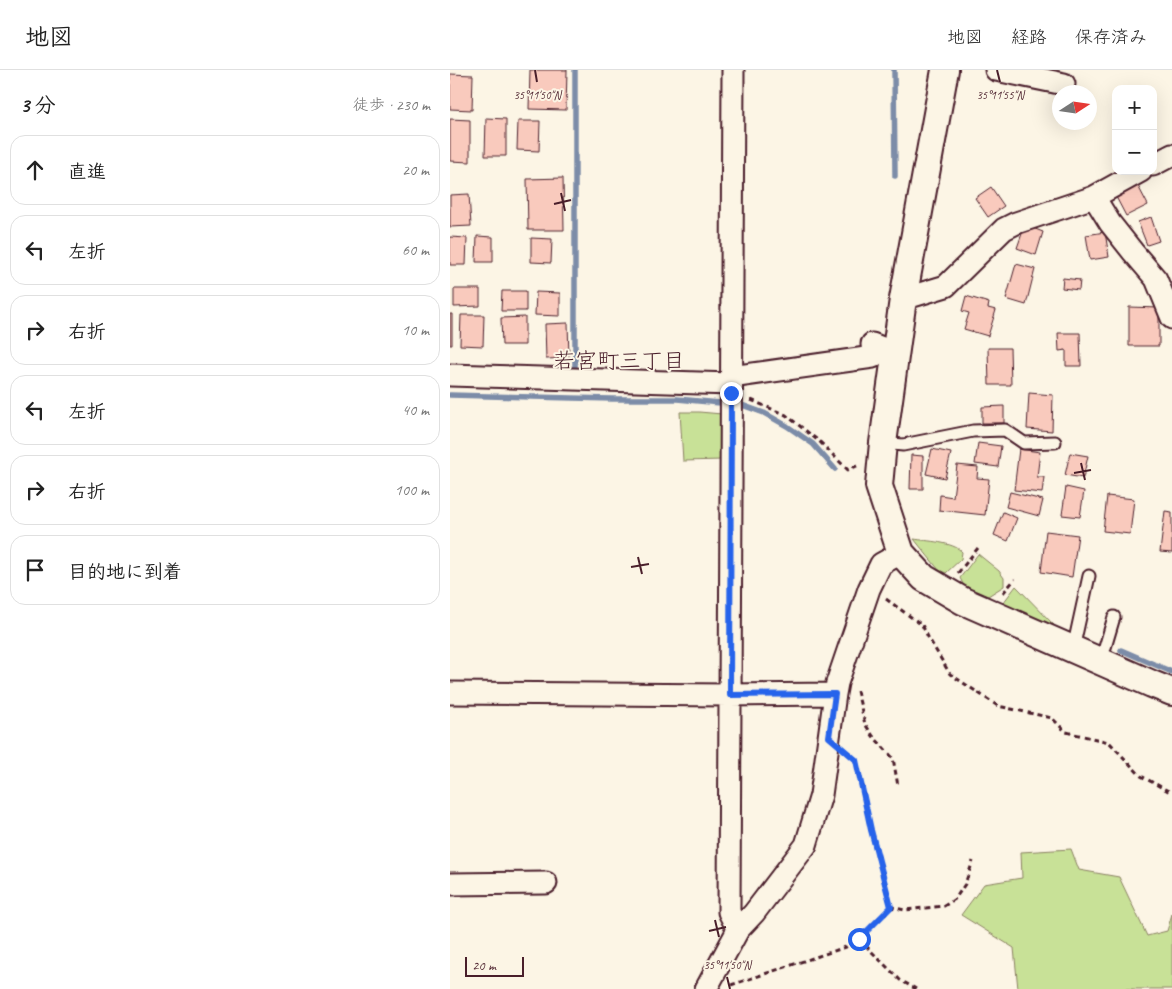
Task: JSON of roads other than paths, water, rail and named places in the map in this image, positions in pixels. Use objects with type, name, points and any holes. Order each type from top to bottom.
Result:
[{"type":"street","points":[[733,70],[729,912],[738,930]]},
{"type":"street","points":[[944,70],[903,299],[883,443],[879,486],[901,553],[924,578],[963,601],[1172,692]]},
{"type":"street","points":[[996,70],[1064,84]]},
{"type":"street","points":[[1157,163],[1172,154]]},
{"type":"street","points":[[903,299],[946,286],[1004,230],[1016,223],[1094,197],[1134,175]]},
{"type":"street","points":[[1094,197],[1110,223],[1156,279],[1172,318]]},
{"type":"street","points":[[450,375],[731,391],[872,357],[872,344],[895,353]]},
{"type":"street","points":[[708,986],[738,930],[754,913],[806,845],[821,795],[837,682],[869,588],[881,564],[901,553]]},
{"type":"street","points":[[450,692],[730,695],[835,694]]},
{"type":"street","points":[[450,884],[546,883]]},
{"type":"lane","points":[[883,443],[903,445],[973,430],[1005,430],[1024,443],[1056,442]]},
{"type":"lane","points":[[1073,649],[1089,576]]},
{"type":"lane","points":[[1101,661],[1114,617]]},
{"type":"waterway","points":[[575,70],[575,371]]},
{"type":"waterway","points":[[894,70],[895,176]]},
{"type":"waterway","points":[[450,395],[677,399],[742,405],[764,413],[787,426],[813,444],[835,469]]},
{"type":"waterway","points":[[1121,650],[1172,672]]},
{"type":"district","name":"若宮町三丁目","points":[[619,360]]}]
